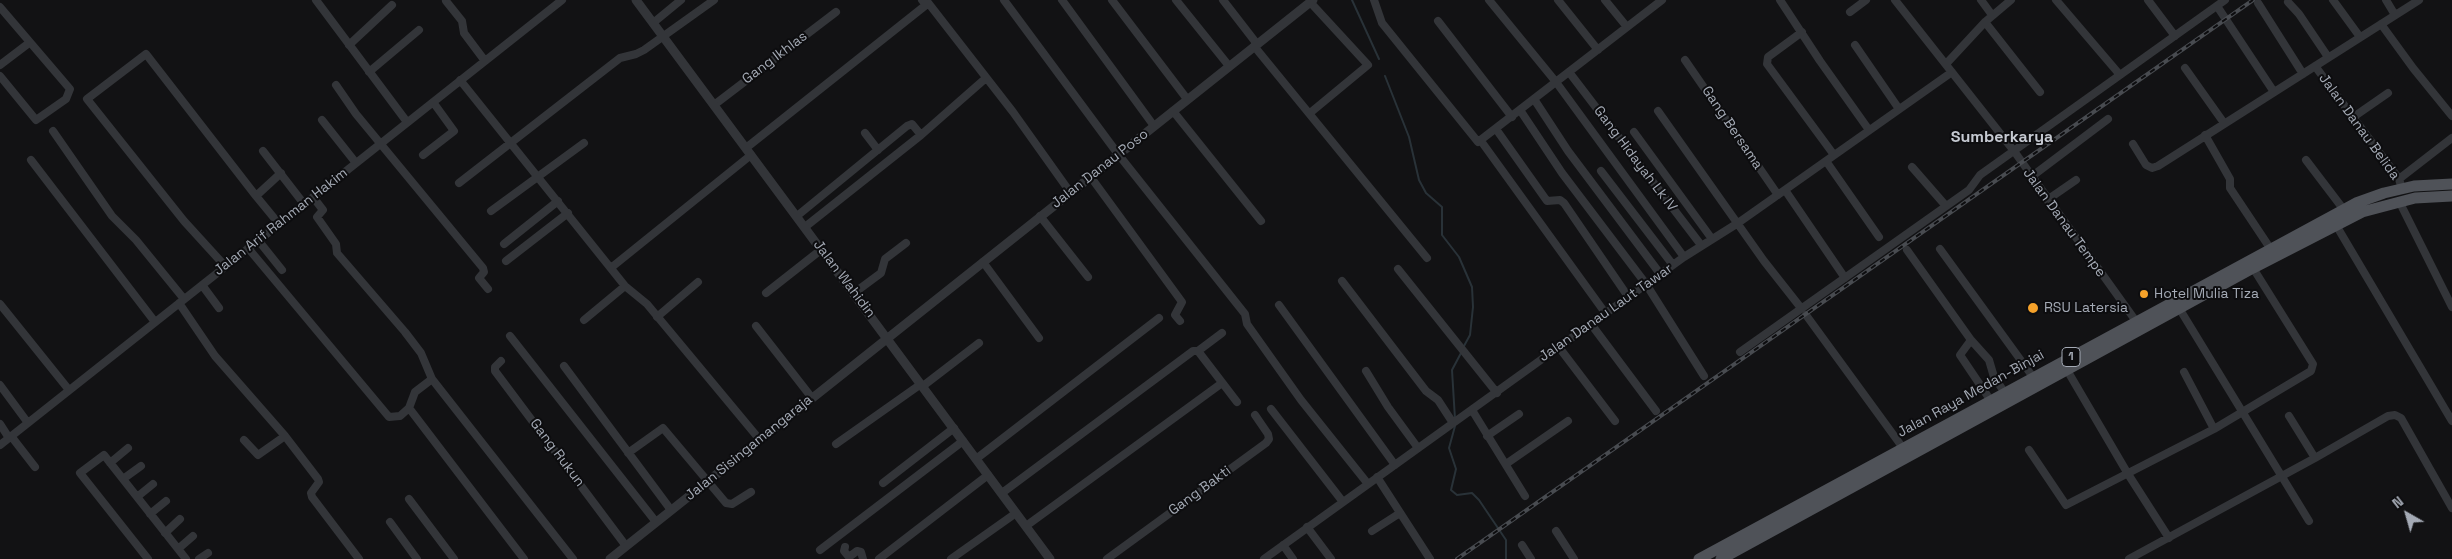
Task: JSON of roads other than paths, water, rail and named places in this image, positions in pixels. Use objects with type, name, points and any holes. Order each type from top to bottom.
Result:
[{"type":"main road","name":"Jalan Raya Medan-Binjai","points":[[1721,559],[2067,370],[2138,325],[2270,248],[2344,210],[2400,184],[2414,186],[2452,184]]},
{"type":"main road","name":"Jalan Raya Medan-Binjai","points":[[1699,559],[2033,377],[2138,325],[2179,308],[2362,212],[2399,201],[2452,196]]},
{"type":"street","points":[[316,0],[407,122]]},
{"type":"street","name":"Jalan Arif Rahman Hakim","points":[[0,445],[562,0]]},
{"type":"street","name":"Jalan Wahidin","points":[[636,0],[1050,559]]},
{"type":"street","points":[[653,23],[681,0]]},
{"type":"street","points":[[459,183],[620,58],[636,54],[714,0]]},
{"type":"street","points":[[924,0],[986,78],[1070,192]]},
{"type":"street","points":[[612,267],[926,5],[924,0]]},
{"type":"street","points":[[1004,0],[1118,154],[1245,314],[1247,324],[1290,384],[1368,484]]},
{"type":"street","points":[[1062,0],[1154,126]]},
{"type":"street","points":[[1112,0],[1187,99]]},
{"type":"street","points":[[1176,0],[1229,66]]},
{"type":"street","points":[[1223,0],[1256,45],[1427,258]]},
{"type":"street","points":[[1374,0],[1382,23],[1475,140],[1481,141],[1606,314]]},
{"type":"street","points":[[1490,0],[1556,82],[1684,257]]},
{"type":"street","points":[[1558,0],[1598,50]]},
{"type":"street","points":[[1606,0],[1627,27]]},
{"type":"street","points":[[1646,0],[1653,7]]},
{"type":"street","points":[[1481,141],[1662,0]]},
{"type":"street","points":[[1780,0],[1869,130]]},
{"type":"street","points":[[1850,12],[1866,0]]},
{"type":"street","name":"Jalan Danau Tempe","points":[[1895,0],[2014,152],[2138,325]]},
{"type":"street","points":[[1981,0],[1992,15]]},
{"type":"street","points":[[1946,64],[1985,22],[2010,0]]},
{"type":"street","points":[[2056,0],[2120,75]]},
{"type":"street","points":[[2148,0],[2175,36]]},
{"type":"street","points":[[1740,352],[1804,311],[1845,278],[1969,190],[1980,175],[2226,0]]},
{"type":"street","points":[[2333,0],[2360,37]]},
{"type":"street","points":[[2386,0],[2395,15]]},
{"type":"street","points":[[2133,144],[2144,163],[2152,168],[2419,0]]},
{"type":"street","points":[[446,1],[462,21],[464,33],[485,61]]},
{"type":"street","points":[[1309,1],[1368,65],[1310,113]]},
{"type":"street","name":"Jalan Danau Poso","points":[[888,338],[1309,1]]},
{"type":"street","points":[[2288,2],[2300,14],[2328,57]]},
{"type":"street","points":[[2258,4],[2302,74]]},
{"type":"street","points":[[349,45],[392,5]]},
{"type":"street","points":[[2216,6],[2274,92]]},
{"type":"street","points":[[0,7],[70,90],[66,99],[36,120],[0,76]]},
{"type":"street","name":"Gang Ikhlas","points":[[714,105],[836,12]]},
{"type":"street","points":[[0,21],[7,16]]},
{"type":"street","points":[[1438,21],[1512,117]]},
{"type":"street","points":[[1985,22],[2040,92]]},
{"type":"street","points":[[2381,24],[2413,68],[2452,116]]},
{"type":"street","points":[[369,72],[419,30]]},
{"type":"street","points":[[1802,32],[1768,57],[1767,64],[1834,155]]},
{"type":"street","points":[[0,65],[29,43]]},
{"type":"street","points":[[1855,45],[1899,109]]},
{"type":"street","points":[[226,266],[184,221],[87,99],[146,54],[279,224]]},
{"type":"street","name":"Gang Bersama","points":[[1686,60],[1778,195]]},
{"type":"street","name":"Jalan Danau Belida","points":[[2315,66],[2400,184]]},
{"type":"street","points":[[2185,68],[2224,123]]},
{"type":"street","name":"Gang Hidayah Lk IV","points":[[1570,72],[1702,245]]},
{"type":"street","name":"Jalan Danau Laut Tawar","points":[[1268,558],[1283,545],[1463,415],[1497,393],[1558,346],[1629,298],[1684,257],[1738,223],[1952,72]]},
{"type":"street","points":[[805,227],[921,135],[986,78]]},
{"type":"street","points":[[460,80],[612,267],[625,286],[647,304],[760,440]]},
{"type":"street","points":[[336,86],[356,114],[483,268],[484,272],[479,278],[488,289]]},
{"type":"street","points":[[2352,118],[2388,93]]},
{"type":"street","points":[[1534,100],[1568,151],[1661,275]]},
{"type":"street","points":[[423,155],[454,131],[433,102]]},
{"type":"street","points":[[1520,110],[1562,173],[1646,284],[1704,376]]},
{"type":"street","points":[[1173,111],[1262,221]]},
{"type":"street","points":[[1658,112],[1764,261],[1804,311],[1903,448]]},
{"type":"street","points":[[2031,177],[2108,119]]},
{"type":"street","points":[[322,120],[356,163]]},
{"type":"street","points":[[797,216],[910,124],[921,135]]},
{"type":"street","points":[[1496,129],[1547,201],[1560,200],[1564,203],[1629,298]]},
{"type":"street","points":[[53,130],[112,216],[136,240],[182,301],[215,356],[285,436],[318,479],[319,482],[311,493],[312,496],[359,559]]},
{"type":"street","points":[[1634,132],[1712,239]]},
{"type":"street","points":[[865,133],[878,150]]},
{"type":"street","points":[[2205,136],[2230,179],[2230,188],[2270,248]]},
{"type":"street","points":[[2400,184],[2452,138]]},
{"type":"street","points":[[491,211],[584,143]]},
{"type":"street","points":[[263,151],[304,204]]},
{"type":"street","points":[[31,160],[155,322]]},
{"type":"street","points":[[2306,160],[2344,210]]},
{"type":"street","points":[[1826,161],[1879,237]]},
{"type":"street","points":[[864,162],[873,174]]},
{"type":"street","points":[[1912,166],[1946,206]]},
{"type":"street","points":[[1602,171],[1673,265]]},
{"type":"street","points":[[256,196],[281,173]]},
{"type":"street","points":[[1090,176],[1182,302],[1175,315],[1180,321]]},
{"type":"street","points":[[2047,200],[2076,180]]},
{"type":"street","points":[[1785,190],[1845,278]]},
{"type":"street","points":[[313,197],[323,209],[317,217],[336,244],[337,253],[421,353],[432,379],[573,559]]},
{"type":"street","points":[[504,244],[558,201]]},
{"type":"street","points":[[2399,201],[2452,307]]},
{"type":"street","points":[[506,260],[568,213]]},
{"type":"street","points":[[1040,216],[1088,277]]},
{"type":"street","points":[[2336,225],[2452,421]]},
{"type":"street","points":[[258,240],[282,270]]},
{"type":"street","points":[[854,293],[881,273],[885,259],[906,243]]},
{"type":"street","points":[[248,248],[389,417],[400,416],[409,408],[415,392],[432,379]]},
{"type":"street","points":[[1940,249],[2033,377]]},
{"type":"street","points":[[766,293],[822,250]]},
{"type":"street","points":[[1907,250],[1971,340],[1989,360],[1994,376],[2005,393]]},
{"type":"street","points":[[983,262],[1039,338]]},
{"type":"street","points":[[2028,450],[2066,505],[2214,429],[2310,371],[2313,368],[2253,268]]},
{"type":"street","points":[[1398,269],[1497,393]]},
{"type":"street","points":[[1342,281],[1426,391],[1438,400],[1454,423]]},
{"type":"street","points":[[657,316],[698,282]]},
{"type":"street","points":[[202,285],[219,308]]},
{"type":"street","points":[[584,320],[625,286]]},
{"type":"street","points":[[0,304],[69,390]]},
{"type":"street","points":[[1279,305],[1395,465]]},
{"type":"street","points":[[2179,308],[2309,521]]},
{"type":"street","points":[[976,459],[1159,318]]},
{"type":"street","points":[[1591,324],[1656,411]]},
{"type":"street","points":[[756,326],[812,398]]},
{"type":"street","points":[[1002,494],[1193,351],[1198,351],[1222,334]]},
{"type":"street","points":[[510,336],[656,522]]},
{"type":"street","name":"Jalan Sisingamangaraja","points":[[610,559],[888,338]]},
{"type":"street","points":[[1971,340],[1960,355],[1991,400]]},
{"type":"street","points":[[836,444],[979,343]]},
{"type":"street","points":[[1558,346],[1615,422]]},
{"type":"street","points":[[1198,351],[1238,402]]},
{"type":"street","name":"Gang Rukun","points":[[501,362],[495,367],[495,370],[626,546]]},
{"type":"street","points":[[564,366],[671,510]]},
{"type":"street","points":[[2067,370],[2168,538]]},
{"type":"street","points":[[1366,371],[1388,407],[1418,448]]},
{"type":"street","points":[[2184,372],[2214,429]]},
{"type":"street","points":[[1026,526],[1222,383]]},
{"type":"street","points":[[0,386],[28,423]]},
{"type":"street","points":[[409,408],[524,559]]},
{"type":"street","points":[[1271,409],[1343,502]]},
{"type":"street","points":[[1472,410],[1525,496]]},
{"type":"street","points":[[1487,436],[1519,414]]},
{"type":"street","name":"Gang Bakti","points":[[1107,559],[1266,443],[1269,439],[1268,434],[1255,415]]},
{"type":"street","points":[[2130,559],[2388,416],[2395,415],[2401,418],[2449,498],[2452,508]]},
{"type":"street","points":[[2289,416],[2315,458]]},
{"type":"street","points":[[1506,464],[1568,421]]},
{"type":"street","points":[[0,424],[35,467]]},
{"type":"street","points":[[628,453],[663,428],[728,505],[751,492]]},
{"type":"street","points":[[884,483],[954,428]]},
{"type":"street","points":[[244,440],[258,455],[285,436]]},
{"type":"street","points":[[820,550],[963,441]]},
{"type":"street","points":[[110,463],[128,448]]},
{"type":"street","points":[[148,559],[80,473],[104,455],[186,559]]},
{"type":"street","points":[[123,479],[140,466]]},
{"type":"street","points":[[878,559],[988,475]]},
{"type":"street","points":[[1377,478],[1430,559]]},
{"type":"street","points":[[137,497],[153,484]]},
{"type":"street","points":[[409,499],[454,559]]},
{"type":"street","points":[[150,514],[166,501]]},
{"type":"street","points":[[951,559],[1016,513]]},
{"type":"street","points":[[1372,530],[1400,513]]},
{"type":"street","points":[[165,532],[180,519]]},
{"type":"street","points":[[390,522],[418,559]]},
{"type":"street","points":[[1307,528],[1331,559]]},
{"type":"street","points":[[1556,531],[1574,559]]},
{"type":"street","points":[[178,549],[193,536]]},
{"type":"street","points":[[1283,545],[1293,559]]},
{"type":"street","points":[[1522,545],[1531,559]]},
{"type":"street","points":[[845,547],[844,551],[849,557],[857,551],[861,552],[863,559]]},
{"type":"street","points":[[200,559],[208,553]]},
{"type":"waterway","points":[[1352,0],[1379,59]]},
{"type":"waterway","points":[[1385,76],[1409,137],[1419,180],[1426,193],[1442,207],[1442,235],[1459,257],[1472,287],[1473,307],[1470,335],[1464,346]]},
{"type":"waterway","points":[[1455,419],[1452,370],[1461,353]]},
{"type":"waterway","points":[[1455,426],[1449,448],[1456,469],[1451,490],[1457,495],[1472,493],[1479,500],[1506,540],[1506,559]]},
{"type":"railway","points":[[1457,559],[2253,0]]},
{"type":"place","name":"Hotel Mulia Tiza","points":[[2144,294]]},
{"type":"place","name":"RSU Latersia","points":[[2033,308]]},
{"type":"district","name":"Sumberkarya","points":[[2002,138]]}]
